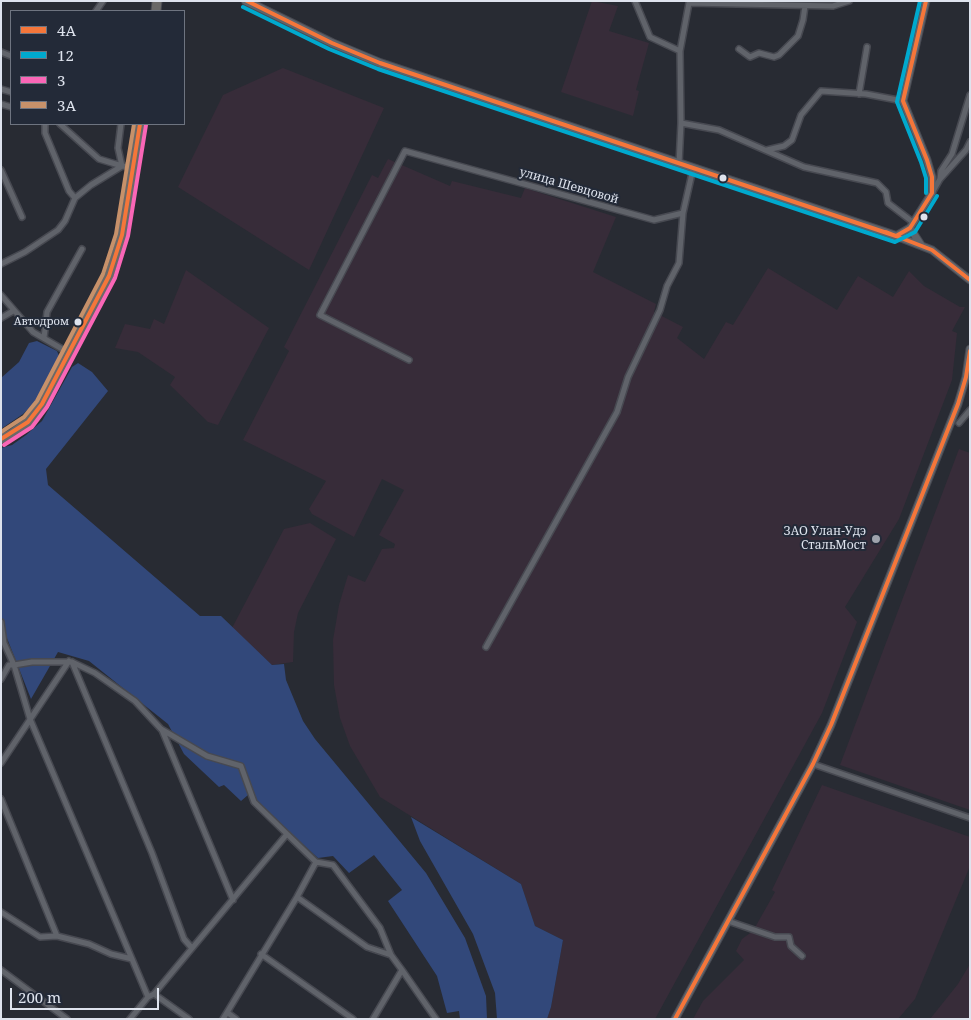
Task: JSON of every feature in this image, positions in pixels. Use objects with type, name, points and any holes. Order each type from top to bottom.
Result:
[{"type":"main road","points":[[246,1],[332,44],[380,63],[896,236]]},
{"type":"main road","points":[[1,438],[13,433],[28,422],[42,404],[109,276],[122,235],[140,125]]},
{"type":"street","points":[[635,1],[650,37],[680,51]]},
{"type":"street","points":[[679,164],[681,123],[680,51],[689,2],[833,6],[849,1]]},
{"type":"street","points":[[926,1],[903,101],[927,160],[932,177],[932,194]]},
{"type":"street","points":[[739,49],[750,57],[758,53],[774,57],[779,55],[798,36],[804,6]]},
{"type":"street","points":[[859,94],[867,47]]},
{"type":"street","points":[[766,150],[784,146],[792,140],[801,115],[818,92],[859,94],[903,101]]},
{"type":"street","points":[[940,179],[941,170],[952,154],[970,95]]},
{"type":"street","points":[[681,123],[719,130],[804,167],[877,183],[886,192],[888,203],[912,225],[921,245]]},
{"type":"street","points":[[45,125],[45,133],[69,191],[75,198]]},
{"type":"street","points":[[61,125],[100,159],[122,166],[134,167]]},
{"type":"street","points":[[120,125],[118,148],[122,166]]},
{"type":"street","points":[[896,236],[912,225],[940,179],[966,150],[970,142]]},
{"type":"street","name":"улица Шевцовой","points":[[409,360],[320,315],[406,151],[654,220],[683,213]]},
{"type":"street","points":[[1,264],[25,252],[58,230],[66,221],[75,198],[122,166]]},
{"type":"street","points":[[486,648],[617,412],[628,377],[660,310],[667,286],[679,263],[683,213],[693,169]]},
{"type":"street","points":[[1,170],[22,217]]},
{"type":"street","points":[[896,236],[921,245],[941,256],[970,280]]},
{"type":"street","points":[[44,338],[47,312],[82,249]]},
{"type":"street","points":[[1,295],[33,332],[70,353]]},
{"type":"street","points":[[1,318],[13,311]]},
{"type":"street","points":[[675,1019],[813,764],[831,725],[958,404],[966,377],[970,348]]},
{"type":"street","points":[[959,423],[970,410]]},
{"type":"street","points":[[1,622],[6,649],[14,665],[30,719],[148,997]]},
{"type":"street","points":[[1,679],[9,665],[32,662],[50,664],[70,662],[95,673],[135,701],[161,729],[170,746],[233,900]]},
{"type":"street","points":[[1,762],[70,662]]},
{"type":"street","points":[[70,662],[152,853],[184,939],[191,948]]},
{"type":"street","points":[[161,729],[207,756],[241,766],[254,802],[316,862],[333,865],[380,928],[391,955],[436,1019]]},
{"type":"street","points":[[813,764],[970,818]]},
{"type":"street","points":[[1,799],[56,936]]},
{"type":"street","points":[[130,1019],[148,997],[154,994],[287,834]]},
{"type":"street","points":[[223,1019],[316,862]]},
{"type":"street","points":[[297,897],[367,947],[391,955]]},
{"type":"street","points":[[1,912],[40,937],[56,936],[89,944],[110,954],[132,959]]},
{"type":"street","points":[[728,921],[766,934],[789,936],[791,946],[802,956]]},
{"type":"street","points":[[261,954],[353,1019]]},
{"type":"street","points":[[1,970],[67,1019]]},
{"type":"street","points":[[373,1019],[402,970]]},
{"type":"street","points":[[154,994],[189,1019]]},
{"type":"street","points":[[228,1012],[236,1019]]},
{"type":"shaded area","points":[[592,1],[618,6],[609,31],[649,43],[636,90],[639,91],[633,116],[561,92]]},
{"type":"shaded area","points":[[283,68],[384,108],[309,270],[178,187],[223,95]]},
{"type":"shaded area","points":[[388,159],[450,186],[452,181],[521,198],[525,188],[616,217],[593,272],[656,304],[654,312],[683,327],[677,338],[704,359],[726,322],[733,325],[768,268],[837,310],[858,276],[893,297],[909,271],[924,286],[960,307],[965,307],[952,331],[957,333],[952,380],[899,519],[845,607],[857,622],[822,713],[655,1019],[547,1019],[551,1007],[563,940],[535,926],[521,884],[380,797],[350,746],[340,718],[334,685],[333,640],[339,605],[348,575],[365,582],[382,549],[394,548],[395,544],[379,535],[404,490],[382,479],[354,537],[312,514],[309,509],[326,481],[243,440],[289,351],[284,347],[372,175],[378,178]]},
{"type":"shaded area","points":[[186,270],[269,328],[218,425],[208,422],[170,385],[175,377],[138,352],[115,348],[125,324],[150,329],[154,319],[164,324]]},
{"type":"shaded area","points":[[37,341],[57,351],[60,358],[38,400],[23,414],[1,429],[1,378],[19,362],[29,343]]},
{"type":"shaded area","points":[[78,363],[92,372],[108,391],[46,469],[48,485],[200,616],[221,616],[272,665],[284,664],[286,680],[303,721],[315,739],[426,873],[465,938],[486,996],[487,1019],[460,1019],[459,1011],[447,1013],[437,976],[388,901],[402,890],[374,855],[349,873],[333,856],[318,858],[248,795],[241,801],[224,785],[219,787],[184,754],[168,724],[89,661],[58,652],[31,699],[1,623],[1,448],[12,445],[42,421],[72,367]]},
{"type":"shaded area","points":[[959,449],[970,453],[970,810],[840,765]]},
{"type":"shaded area","points":[[310,523],[336,539],[298,613],[294,632],[293,662],[272,665],[232,628],[284,529]]},
{"type":"shaded area","points":[[822,785],[970,837],[970,866],[915,999],[898,1019],[693,1019],[703,1001],[744,960],[736,951],[742,939],[753,931],[775,892],[772,890]]},
{"type":"shaded area","points":[[411,817],[521,884],[535,926],[563,940],[551,1007],[547,1019],[497,1019],[495,993],[473,934],[420,841]]},
{"type":"shaded area","points":[[970,964],[970,1019],[930,1019],[958,984]]},
{"type":"transit line","name":"4А","points":[[247,1],[332,43],[380,63],[896,236],[932,250],[970,280]]},
{"type":"transit line","name":"12","points":[[920,1],[897,102],[921,162],[926,178],[926,193]]},
{"type":"transit line","name":"4А","points":[[926,1],[903,101],[927,160],[932,177],[932,193]]},
{"type":"transit line","name":"12","points":[[243,7],[329,49],[378,69],[895,242],[915,232],[937,196]]},
{"type":"transit line","name":"3А","points":[[1,432],[24,417],[37,401],[103,274],[116,234],[134,125]]},
{"type":"transit line","name":"4А","points":[[1,439],[28,422],[42,404],[109,276],[122,235],[140,125]]},
{"type":"transit line","name":"3","points":[[4,445],[32,427],[47,407],[115,278],[128,236],[146,125]]},
{"type":"transit line","name":"4А","points":[[886,232],[896,236],[910,228],[932,193]]},
{"type":"transit line","name":"4А","points":[[675,1019],[813,764],[831,725],[958,404],[966,377],[970,351]]},
{"type":"place","name":"Автодром","points":[[78,322]]},
{"type":"place","name":"ЗАО Улан-Удэ СтальМост","points":[[876,539]]}]
